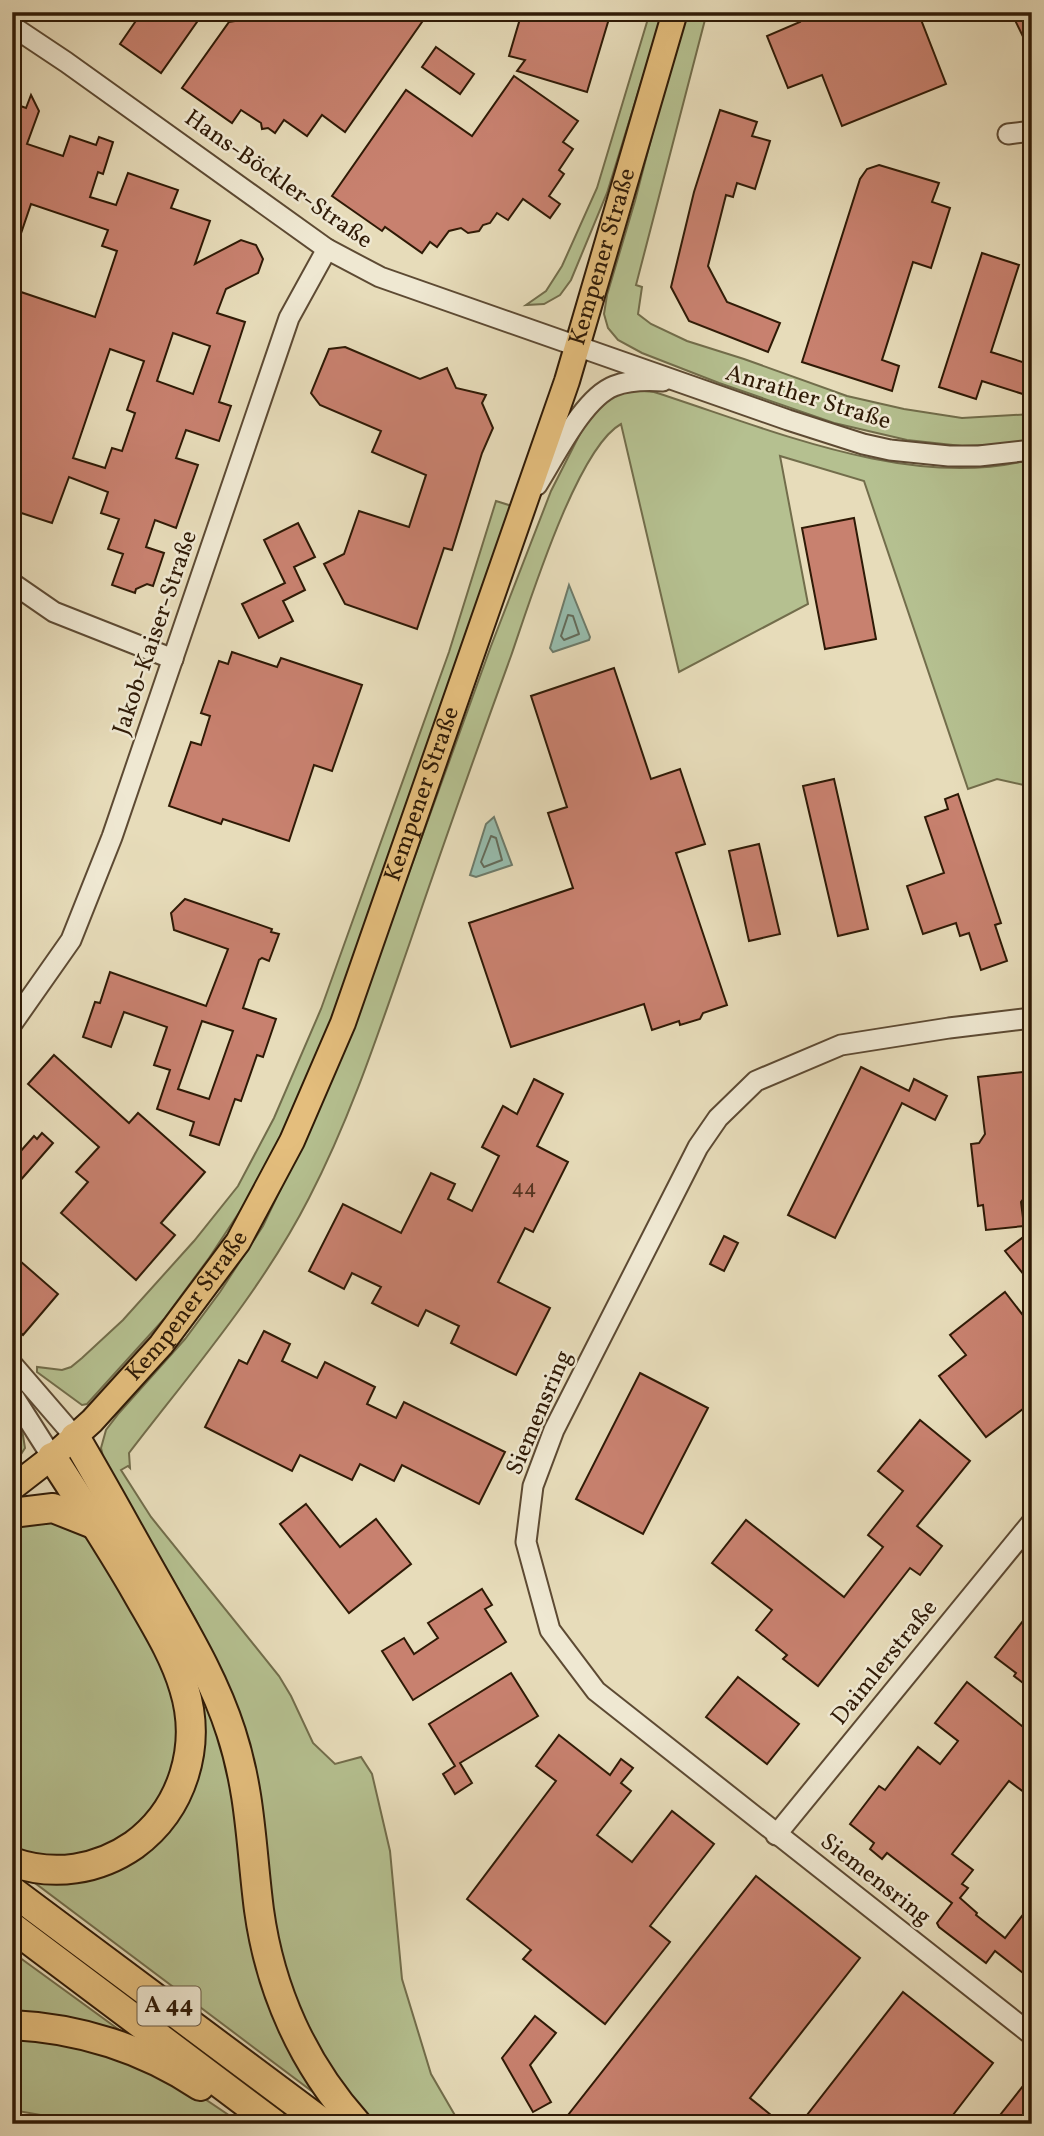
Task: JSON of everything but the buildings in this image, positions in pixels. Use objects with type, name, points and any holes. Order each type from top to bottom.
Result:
[{"type":"highway","points":[[75,1437],[212,1682],[231,1730],[241,1769],[251,1825],[261,1925],[279,1995],[297,2037],[316,2070],[357,2124]]},
{"type":"highway","points":[[12,1862],[37,1869],[60,1870],[94,1865],[118,1854],[148,1833],[161,1820],[186,1771],[191,1727],[184,1687],[157,1629],[96,1525],[52,1457]]},
{"type":"highway","points":[[12,1513],[53,1508],[96,1525]]},
{"type":"highway","name":"A 44","points":[[12,1891],[324,2124]]},
{"type":"highway","name":"A 44","points":[[12,1927],[274,2124]]},
{"type":"highway","points":[[12,2025],[77,2034],[137,2052],[183,2075],[252,2124]]},
{"type":"main road","name":"Kempener Straße","points":[[12,1488],[75,1437],[161,1345],[229,1255],[292,1141],[343,1023],[524,506],[578,346],[675,12]]},
{"type":"street","name":"Hans-Böckler-Straße","points":[[12,26],[327,249],[363,270],[578,346]]},
{"type":"street","points":[[1008,134],[1032,131]]},
{"type":"street","name":"Jakob-Kaiser-Straße","points":[[12,1024],[71,940],[113,836],[289,318],[327,249]]},
{"type":"street","name":"Anrather Straße","points":[[578,346],[826,433],[890,450],[979,456],[1032,450]]},
{"type":"street","points":[[524,506],[583,412],[597,396],[612,386],[629,382],[682,383]]},
{"type":"street","points":[[12,583],[54,612],[173,659]]},
{"type":"street","name":"Siemensring","points":[[1032,1018],[841,1045],[756,1081],[718,1118],[698,1147],[554,1430],[533,1486],[526,1542],[550,1630],[596,1690],[1032,2035]]},
{"type":"street","points":[[12,1364],[75,1437]]},
{"type":"street","points":[[12,1394],[52,1457]]},
{"type":"street","name":"Daimlerstraße","points":[[776,1835],[1032,1522]]},
{"type":"shaded area","points":[[650,12],[663,12],[607,193],[571,280],[560,295],[544,304],[526,305],[546,291],[562,266],[597,188]]},
{"type":"shaded area","points":[[684,12],[707,12],[636,285],[642,287],[638,314],[651,324],[687,341],[847,396],[962,418],[1032,414],[1032,441],[962,446],[907,440],[834,423],[642,353],[618,340],[608,328],[604,314],[607,295],[635,201]]},
{"type":"shaded area","points":[[635,390],[654,392],[792,438],[890,462],[939,468],[986,467],[1032,459],[1032,787],[997,779],[968,789],[864,481],[780,456],[808,604],[679,672],[621,424],[604,439],[572,494],[542,566],[375,1041],[324,1167],[270,1265],[225,1329],[129,1453],[130,1468],[128,1466],[121,1470],[151,1517],[279,1676],[313,1743],[335,1764],[361,1757],[372,1774],[390,1851],[402,1979],[431,2074],[460,2124],[375,2124],[333,2083],[284,1984],[236,1708],[196,1620],[104,1461],[101,1448],[106,1430],[185,1339],[220,1292],[263,1226],[315,1117],[357,1016],[491,646],[551,491],[586,422],[599,406],[616,393]]},
{"type":"shaded area","points":[[496,501],[512,506],[336,1013],[275,1151],[250,1196],[164,1319],[87,1404],[82,1405],[37,1372],[37,1367],[62,1370],[82,1358],[123,1320],[194,1241],[238,1186],[274,1118],[321,1009],[449,652]]},
{"type":"shaded area","points":[[12,1416],[22,1429],[25,1448],[12,1468]]},
{"type":"shaded area","points":[[32,1514],[80,1525],[150,1638],[171,1688],[179,1729],[174,1774],[150,1817],[119,1842],[75,1858],[36,1859],[12,1850],[12,1522]]},
{"type":"shaded area","points":[[119,1534],[226,1738],[256,1928],[325,2101],[27,1877],[115,1862],[194,1753]]},
{"type":"shaded area","points":[[12,1952],[140,2045],[12,2019]]},
{"type":"shaded area","points":[[12,2035],[74,2043],[178,2081],[242,2124],[92,2124],[12,2110]]},
{"type":"water","points":[[569,585],[590,637],[589,640],[553,652],[550,648]]},
{"type":"water","points":[[494,817],[512,865],[476,877],[470,875],[486,824]]}]
